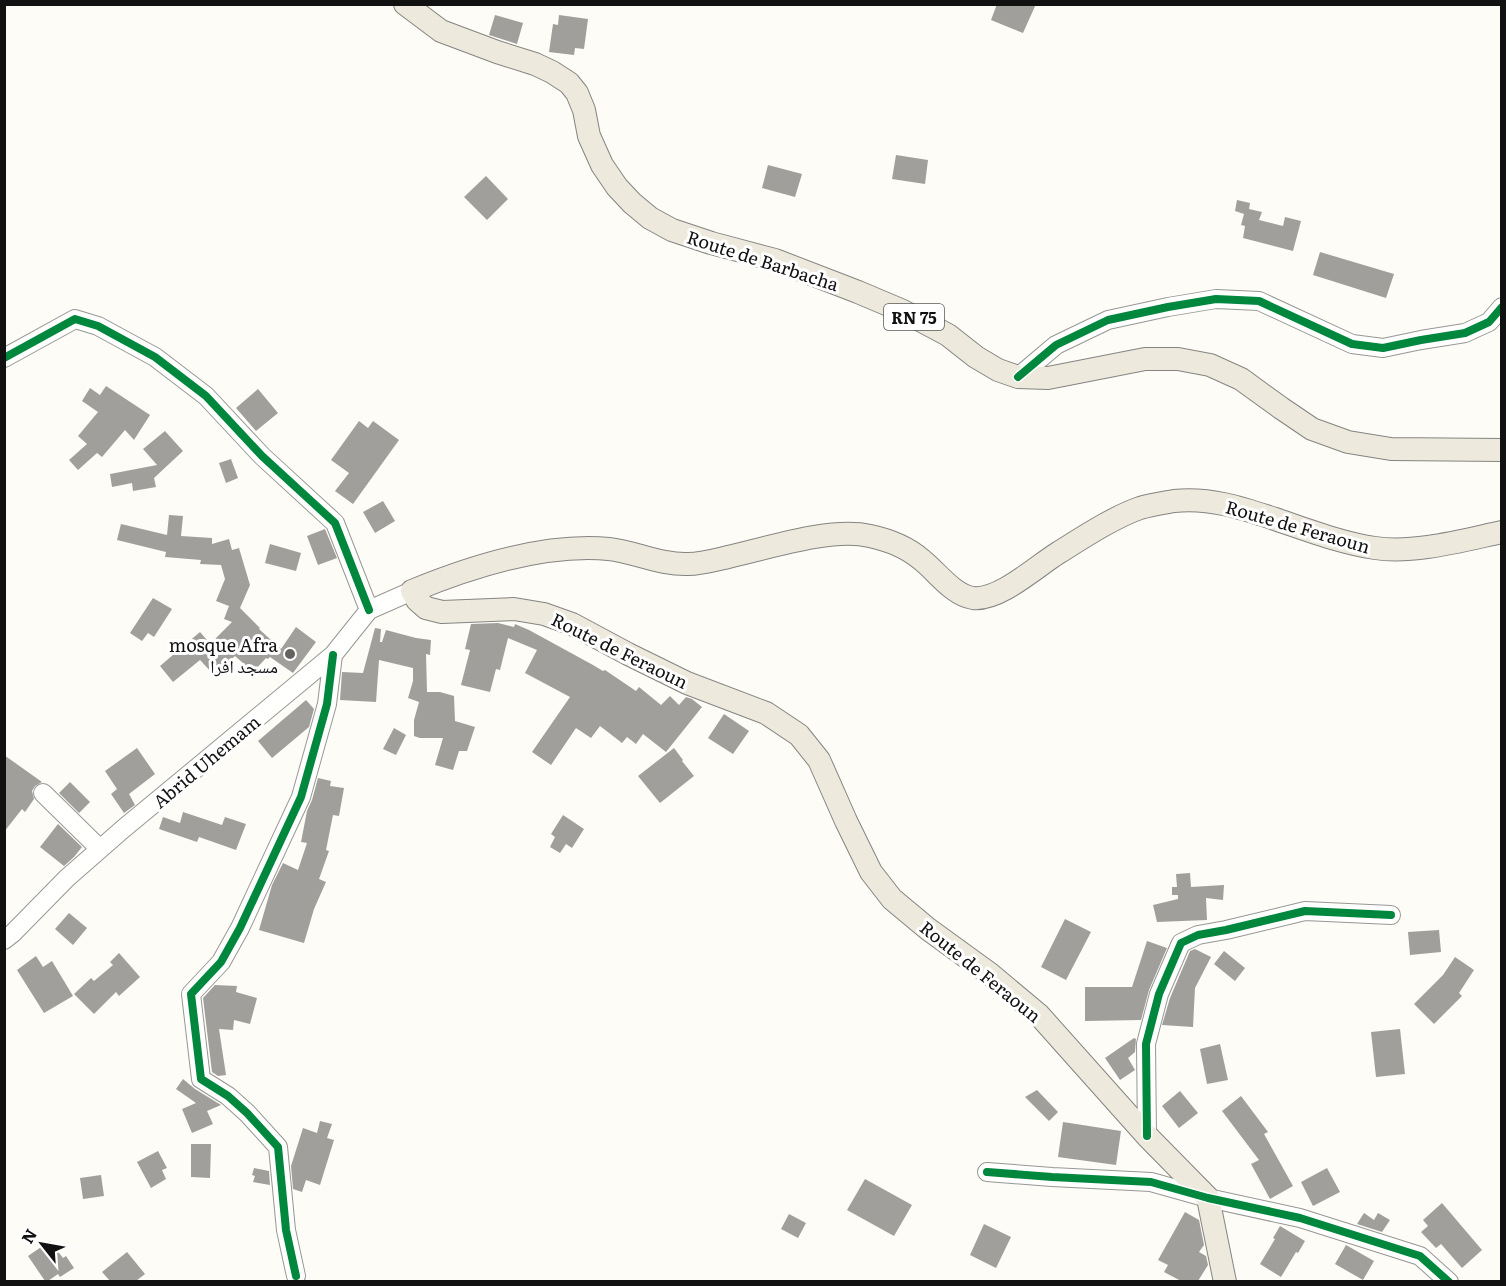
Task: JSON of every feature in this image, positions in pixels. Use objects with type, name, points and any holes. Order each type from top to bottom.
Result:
[{"type":"main road","name":"Route de Barbacha","points":[[405,4],[441,31],[535,64],[569,82],[577,93],[584,110],[589,136],[602,165],[617,187],[650,218],[672,230],[775,260],[903,311],[948,335],[976,357],[998,370],[1018,377],[1048,378],[1145,359],[1178,359],[1210,364],[1242,380],[1312,429],[1348,442],[1391,449],[1502,450]]},
{"type":"main road","name":"Route de Feraoun","points":[[1208,1198],[1147,1136],[1039,1015],[990,974],[928,929],[892,899],[871,872],[819,760],[799,735],[766,713],[687,683],[572,624],[544,614],[514,609],[442,612],[426,608],[417,600],[412,591],[494,563],[550,550],[610,549],[666,562],[688,564],[842,533],[869,535],[896,543],[921,559],[954,590],[972,598],[989,596],[1017,582],[1058,553],[1112,521],[1140,508],[1176,501],[1202,500],[1233,505],[1332,538],[1377,548],[1411,549],[1502,532]]},
{"type":"main road","points":[[1208,1198],[1225,1281]]},
{"type":"street","points":[[1018,377],[1056,345],[1108,320],[1216,299],[1259,301],[1352,345],[1383,348],[1465,333],[1489,322],[1502,307]]},
{"type":"street","points":[[4,358],[75,319],[98,326],[155,357],[206,396],[262,456],[335,523],[369,610]]},
{"type":"street","name":"Abrid Uhemam","points":[[4,940],[100,849],[333,656],[369,610],[412,591]]},
{"type":"street","points":[[296,1276],[286,1230],[278,1147],[248,1113],[228,1096],[201,1079],[191,994],[221,962],[231,945],[301,797],[327,704],[333,656]]},
{"type":"street","points":[[43,793],[100,849]]},
{"type":"street","points":[[1147,1136],[1146,1044],[1159,994],[1181,943],[1198,935],[1305,911],[1391,915]]},
{"type":"street","points":[[987,1172],[1151,1182],[1208,1198],[1300,1218],[1419,1256],[1449,1281]]},
{"type":"building","points":[[997,4],[1036,4],[1023,33],[991,20]]},
{"type":"building","points":[[495,15],[523,23],[517,44],[489,35]]},
{"type":"building","points":[[559,15],[588,19],[584,49],[575,48],[574,55],[549,52],[553,24],[558,25]]},
{"type":"building","points":[[896,155],[928,160],[925,184],[892,179]]},
{"type":"building","points":[[768,165],[802,174],[795,197],[762,188]]},
{"type":"building","points":[[486,176],[508,199],[487,220],[464,197]]},
{"type":"building","points":[[1237,200],[1250,203],[1249,209],[1262,212],[1259,220],[1283,226],[1285,217],[1301,221],[1293,251],[1243,238],[1245,226],[1241,225],[1244,214],[1235,211]]},
{"type":"building","points":[[1320,252],[1394,274],[1386,298],[1313,275]]},
{"type":"building","points":[[106,386],[150,415],[134,440],[125,430],[102,457],[97,453],[78,470],[69,460],[87,444],[78,436],[98,412],[82,401],[90,388],[100,395]]},
{"type":"building","points":[[258,389],[278,413],[256,431],[236,408]]},
{"type":"building","points":[[359,421],[368,428],[373,421],[399,440],[353,504],[335,491],[349,473],[331,460]]},
{"type":"building","points":[[165,431],[183,451],[154,478],[156,487],[133,491],[132,483],[112,487],[110,474],[157,465],[143,449]]},
{"type":"building","points":[[231,459],[238,478],[226,483],[219,463]]},
{"type":"building","points":[[383,501],[395,521],[375,533],[363,512]]},
{"type":"building","points":[[169,515],[183,516],[181,536],[212,538],[212,544],[229,539],[232,550],[239,548],[250,585],[240,608],[281,649],[296,627],[316,642],[293,673],[270,657],[266,658],[253,672],[235,656],[214,675],[200,660],[173,682],[160,666],[200,632],[213,647],[216,638],[232,622],[224,619],[229,606],[216,601],[225,579],[221,565],[200,564],[201,560],[165,557],[166,552],[117,540],[121,524],[167,535]]},
{"type":"building","points":[[325,529],[337,558],[318,565],[307,536]]},
{"type":"building","points":[[270,544],[301,553],[296,571],[265,563]]},
{"type":"building","points":[[153,598],[172,609],[154,637],[148,633],[142,641],[130,633]]},
{"type":"building","points":[[498,623],[514,627],[515,624],[529,630],[603,671],[605,670],[636,691],[639,687],[661,705],[670,696],[679,705],[686,697],[702,707],[666,752],[643,734],[636,744],[627,737],[622,743],[600,726],[591,738],[576,728],[551,765],[532,752],[570,697],[525,673],[537,650],[508,638],[500,670],[496,669],[490,692],[461,685],[470,650],[465,649],[471,624]]},
{"type":"building","points":[[375,628],[381,629],[380,642],[386,630],[431,640],[430,655],[426,654],[427,692],[440,692],[454,696],[455,721],[475,727],[467,751],[459,751],[453,770],[435,765],[443,738],[414,736],[414,720],[419,702],[408,698],[413,681],[413,668],[379,660],[376,702],[340,700],[342,672],[363,673]]},
{"type":"building","points":[[306,700],[314,709],[309,727],[272,758],[258,741]]},
{"type":"building","points":[[724,714],[749,731],[733,754],[708,738]]},
{"type":"building","points":[[394,728],[406,735],[396,755],[383,749]]},
{"type":"building","points":[[137,748],[155,774],[129,794],[135,805],[124,813],[111,794],[117,789],[105,771]]},
{"type":"building","points":[[674,748],[694,776],[660,803],[638,776]]},
{"type":"building","points":[[4,755],[42,782],[32,791],[34,799],[25,812],[22,809],[4,832]]},
{"type":"building","points":[[318,778],[331,781],[330,786],[344,788],[339,816],[333,815],[326,850],[329,851],[319,879],[326,882],[314,909],[304,943],[259,930],[272,885],[283,863],[298,870],[307,843],[301,842],[307,811]]},
{"type":"building","points":[[70,782],[90,802],[79,813],[59,793]]},
{"type":"building","points":[[183,812],[222,825],[225,817],[246,824],[236,850],[199,837],[197,842],[159,829],[163,817],[180,823]]},
{"type":"building","points":[[563,815],[584,829],[572,848],[566,844],[560,853],[550,847],[555,837],[551,834]]},
{"type":"building","points":[[58,824],[82,847],[64,866],[40,847]]},
{"type":"building","points":[[1190,873],[1191,887],[1224,885],[1223,900],[1206,898],[1207,920],[1157,922],[1153,905],[1178,899],[1178,895],[1172,895],[1172,887],[1177,887],[1176,874]]},
{"type":"building","points":[[69,913],[87,928],[73,945],[55,929]]},
{"type":"building","points":[[1065,919],[1091,932],[1066,980],[1041,967]]},
{"type":"building","points":[[1439,930],[1441,952],[1410,955],[1408,932]]},
{"type":"building","points":[[1147,941],[1167,948],[1149,990],[1141,1020],[1085,1021],[1085,987],[1132,987]]},
{"type":"building","points":[[1195,949],[1211,957],[1195,988],[1193,1027],[1162,1025],[1170,998],[1190,951]]},
{"type":"building","points":[[1224,951],[1245,968],[1235,981],[1214,964]]},
{"type":"building","points":[[119,953],[140,977],[119,996],[116,992],[94,1014],[74,994],[91,978],[94,981],[113,965],[110,962]]},
{"type":"building","points":[[36,956],[43,967],[52,961],[73,996],[44,1013],[17,970]]},
{"type":"building","points":[[1455,957],[1474,970],[1459,993],[1462,996],[1434,1024],[1414,1004],[1443,975]]},
{"type":"building","points":[[215,985],[237,986],[236,992],[257,998],[250,1024],[234,1020],[233,1030],[219,1029],[226,1075],[218,1076],[212,1072],[203,998]]},
{"type":"building","points":[[1400,1029],[1405,1074],[1376,1077],[1371,1032]]},
{"type":"building","points":[[1134,1038],[1136,1039],[1135,1052],[1128,1058],[1135,1070],[1120,1080],[1105,1058]]},
{"type":"building","points":[[1220,1044],[1228,1080],[1207,1084],[1200,1049]]},
{"type":"building","points":[[183,1079],[221,1105],[207,1111],[213,1124],[192,1133],[182,1109],[196,1103],[176,1089]]},
{"type":"building","points":[[1037,1090],[1058,1112],[1049,1121],[1025,1097]]},
{"type":"building","points":[[1180,1091],[1198,1113],[1179,1128],[1162,1106]]},
{"type":"building","points":[[1241,1096],[1268,1132],[1264,1134],[1293,1186],[1270,1199],[1251,1164],[1259,1160],[1222,1111]]},
{"type":"building","points":[[320,1121],[332,1124],[327,1138],[334,1140],[320,1185],[306,1180],[302,1192],[293,1189],[291,1166],[303,1128],[317,1133]]},
{"type":"building","points":[[1063,1122],[1121,1131],[1116,1165],[1058,1157]]},
{"type":"building","points":[[191,1144],[211,1144],[210,1178],[191,1177]]},
{"type":"building","points":[[158,1151],[167,1168],[162,1170],[166,1179],[151,1188],[137,1162]]},
{"type":"building","points":[[254,1168],[269,1171],[270,1185],[253,1182]]},
{"type":"building","points":[[1327,1168],[1340,1192],[1313,1206],[1301,1182]]},
{"type":"building","points":[[101,1175],[104,1196],[83,1199],[80,1178]]},
{"type":"building","points":[[865,1179],[912,1205],[894,1236],[847,1210]]},
{"type":"building","points":[[1442,1203],[1482,1250],[1462,1268],[1441,1244],[1436,1248],[1421,1232],[1428,1226],[1423,1220]]},
{"type":"building","points":[[1185,1212],[1199,1220],[1204,1245],[1199,1252],[1206,1256],[1208,1265],[1198,1281],[1181,1281],[1164,1272],[1168,1265],[1158,1260]]},
{"type":"building","points":[[1364,1213],[1374,1220],[1378,1213],[1390,1220],[1382,1232],[1357,1224]]},
{"type":"building","points":[[789,1214],[806,1223],[798,1238],[781,1229]]},
{"type":"building","points":[[984,1224],[1011,1237],[996,1268],[970,1255]]},
{"type":"building","points":[[1280,1226],[1305,1241],[1281,1277],[1260,1264]]},
{"type":"building","points":[[50,1241],[63,1258],[66,1256],[74,1268],[60,1277],[58,1274],[45,1281],[28,1256]]},
{"type":"building","points":[[1346,1245],[1374,1261],[1363,1280],[1335,1264]]},
{"type":"building","points":[[127,1252],[145,1274],[136,1281],[110,1281],[102,1272]]},
{"type":"cycle path","points":[[1018,377],[1056,345],[1108,320],[1216,299],[1259,301],[1352,344],[1383,348],[1465,333],[1489,322],[1502,307]]},
{"type":"cycle path","points":[[4,358],[75,319],[98,326],[155,357],[206,396],[262,456],[335,523],[369,610]]},
{"type":"cycle path","points":[[296,1276],[286,1230],[278,1147],[228,1096],[201,1079],[191,994],[221,962],[240,928],[301,797],[327,704],[333,655]]},
{"type":"cycle path","points":[[1147,1136],[1146,1044],[1159,994],[1181,943],[1198,935],[1305,911],[1391,915]]},
{"type":"cycle path","points":[[987,1172],[1151,1182],[1208,1198],[1300,1218],[1420,1256],[1449,1282]]},
{"type":"place","name":"mosque Afra مسجد افرا","points":[[290,654]]}]
